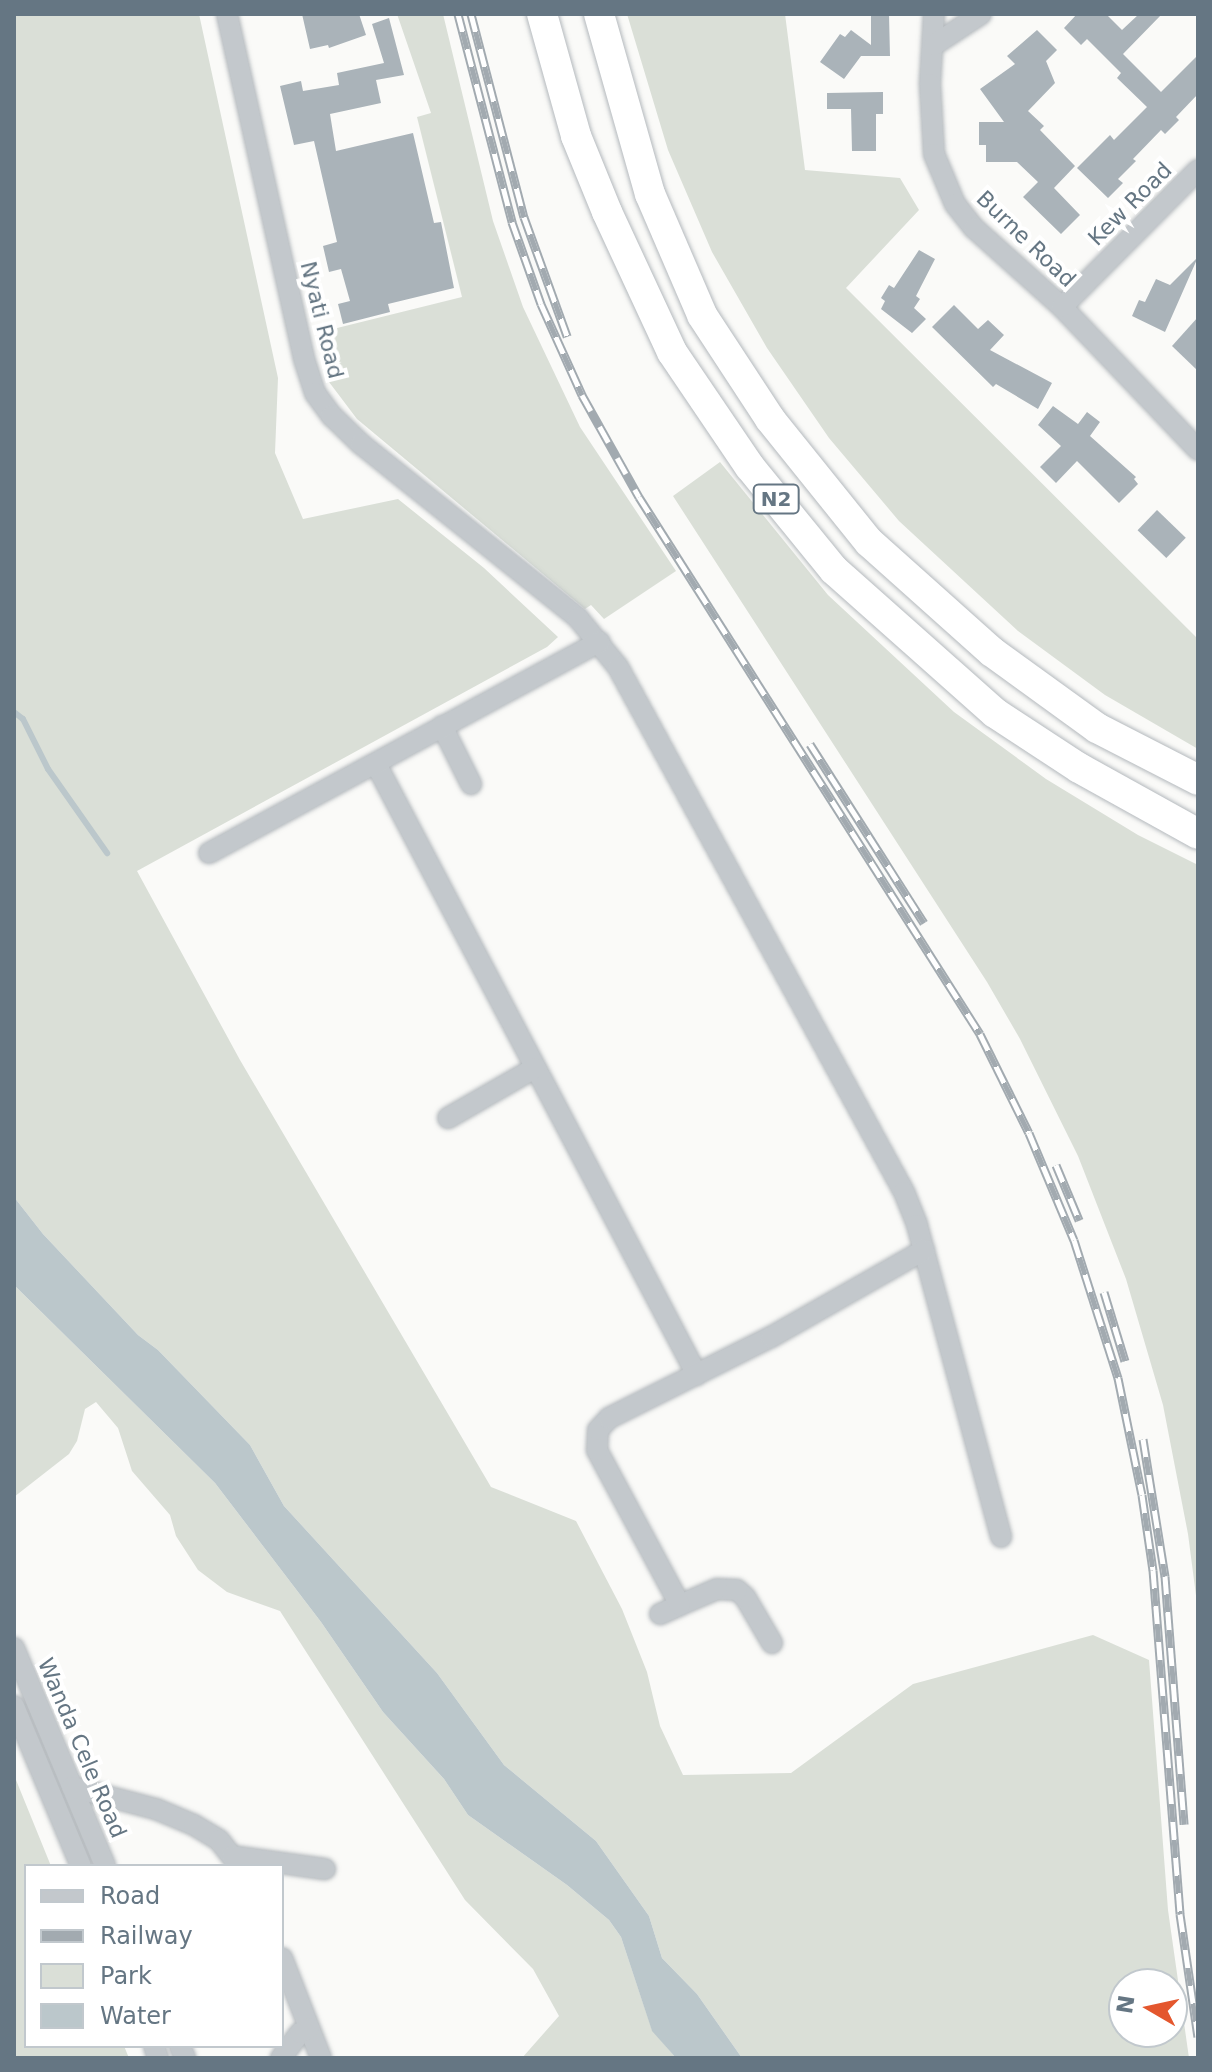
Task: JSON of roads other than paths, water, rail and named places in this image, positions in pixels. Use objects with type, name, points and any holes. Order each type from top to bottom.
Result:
[{"type":"highway","name":"N2","points":[[542,14],[576,136],[613,226],[672,352],[750,467],[834,570],[995,713],[1079,768],[1198,834]]},
{"type":"highway","name":"N2","points":[[599,14],[650,194],[702,315],[770,419],[869,542],[992,652],[1097,728],[1198,780]]},
{"type":"street","name":"Nyati Road","points":[[227,14],[304,359],[315,393],[332,416],[361,444],[578,618],[600,642],[635,697],[904,1192],[924,1250],[1001,1537]]},
{"type":"street","name":"Burne Road","points":[[934,14],[931,130],[941,176],[955,204],[974,228],[1062,307],[1198,450]]},
{"type":"street","points":[[934,45],[981,14]]},
{"type":"street","name":"Kew Road","points":[[1062,307],[1198,170]]},
{"type":"street","points":[[209,853],[600,642]]},
{"type":"street","points":[[442,726],[471,784]]},
{"type":"street","points":[[376,764],[697,1375]]},
{"type":"street","points":[[448,1118],[535,1068]]},
{"type":"street","points":[[680,1605],[597,1450],[596,1441],[609,1418],[771,1337],[924,1250]]},
{"type":"street","points":[[660,1614],[717,1589],[737,1590],[745,1597],[772,1643]]},
{"type":"street","name":"Wanda Cele Road","points":[[14,1648],[104,1864]]},
{"type":"street","name":"Wanda Cele Road","points":[[14,1706],[80,1864]]},
{"type":"street","points":[[72,1787],[156,1809],[194,1825],[219,1840],[236,1861],[269,1864]]},
{"type":"street","points":[[284,1865],[325,1869]]},
{"type":"street","points":[[284,1963],[321,2058]]},
{"type":"street","points":[[281,2058],[300,2033],[309,2028]]},
{"type":"water","points":[[14,1197],[43,1234],[138,1335],[158,1350],[250,1445],[284,1506],[437,1673],[504,1765],[596,1841],[649,1916],[662,1958],[697,1994],[742,2058],[676,2058],[652,2031],[621,1937],[609,1920],[567,1885],[468,1815],[444,1779],[383,1712],[321,1622],[215,1483],[14,1285]]},
{"type":"waterway","points":[[14,712],[23,719],[48,769],[107,853]]},
{"type":"railway","points":[[458,14],[512,222],[541,304],[582,395],[639,497],[980,1034],[1029,1133],[1074,1240],[1118,1378],[1142,1495],[1153,1570],[1180,1914],[1198,2037]]},
{"type":"railway","points":[[471,14],[524,217],[567,336]]},
{"type":"railway","points":[[810,744],[924,923]]},
{"type":"railway","points":[[1056,1165],[1079,1220]]},
{"type":"railway","points":[[1104,1292],[1125,1361]]},
{"type":"railway","points":[[1143,1439],[1165,1576],[1184,1824]]}]
